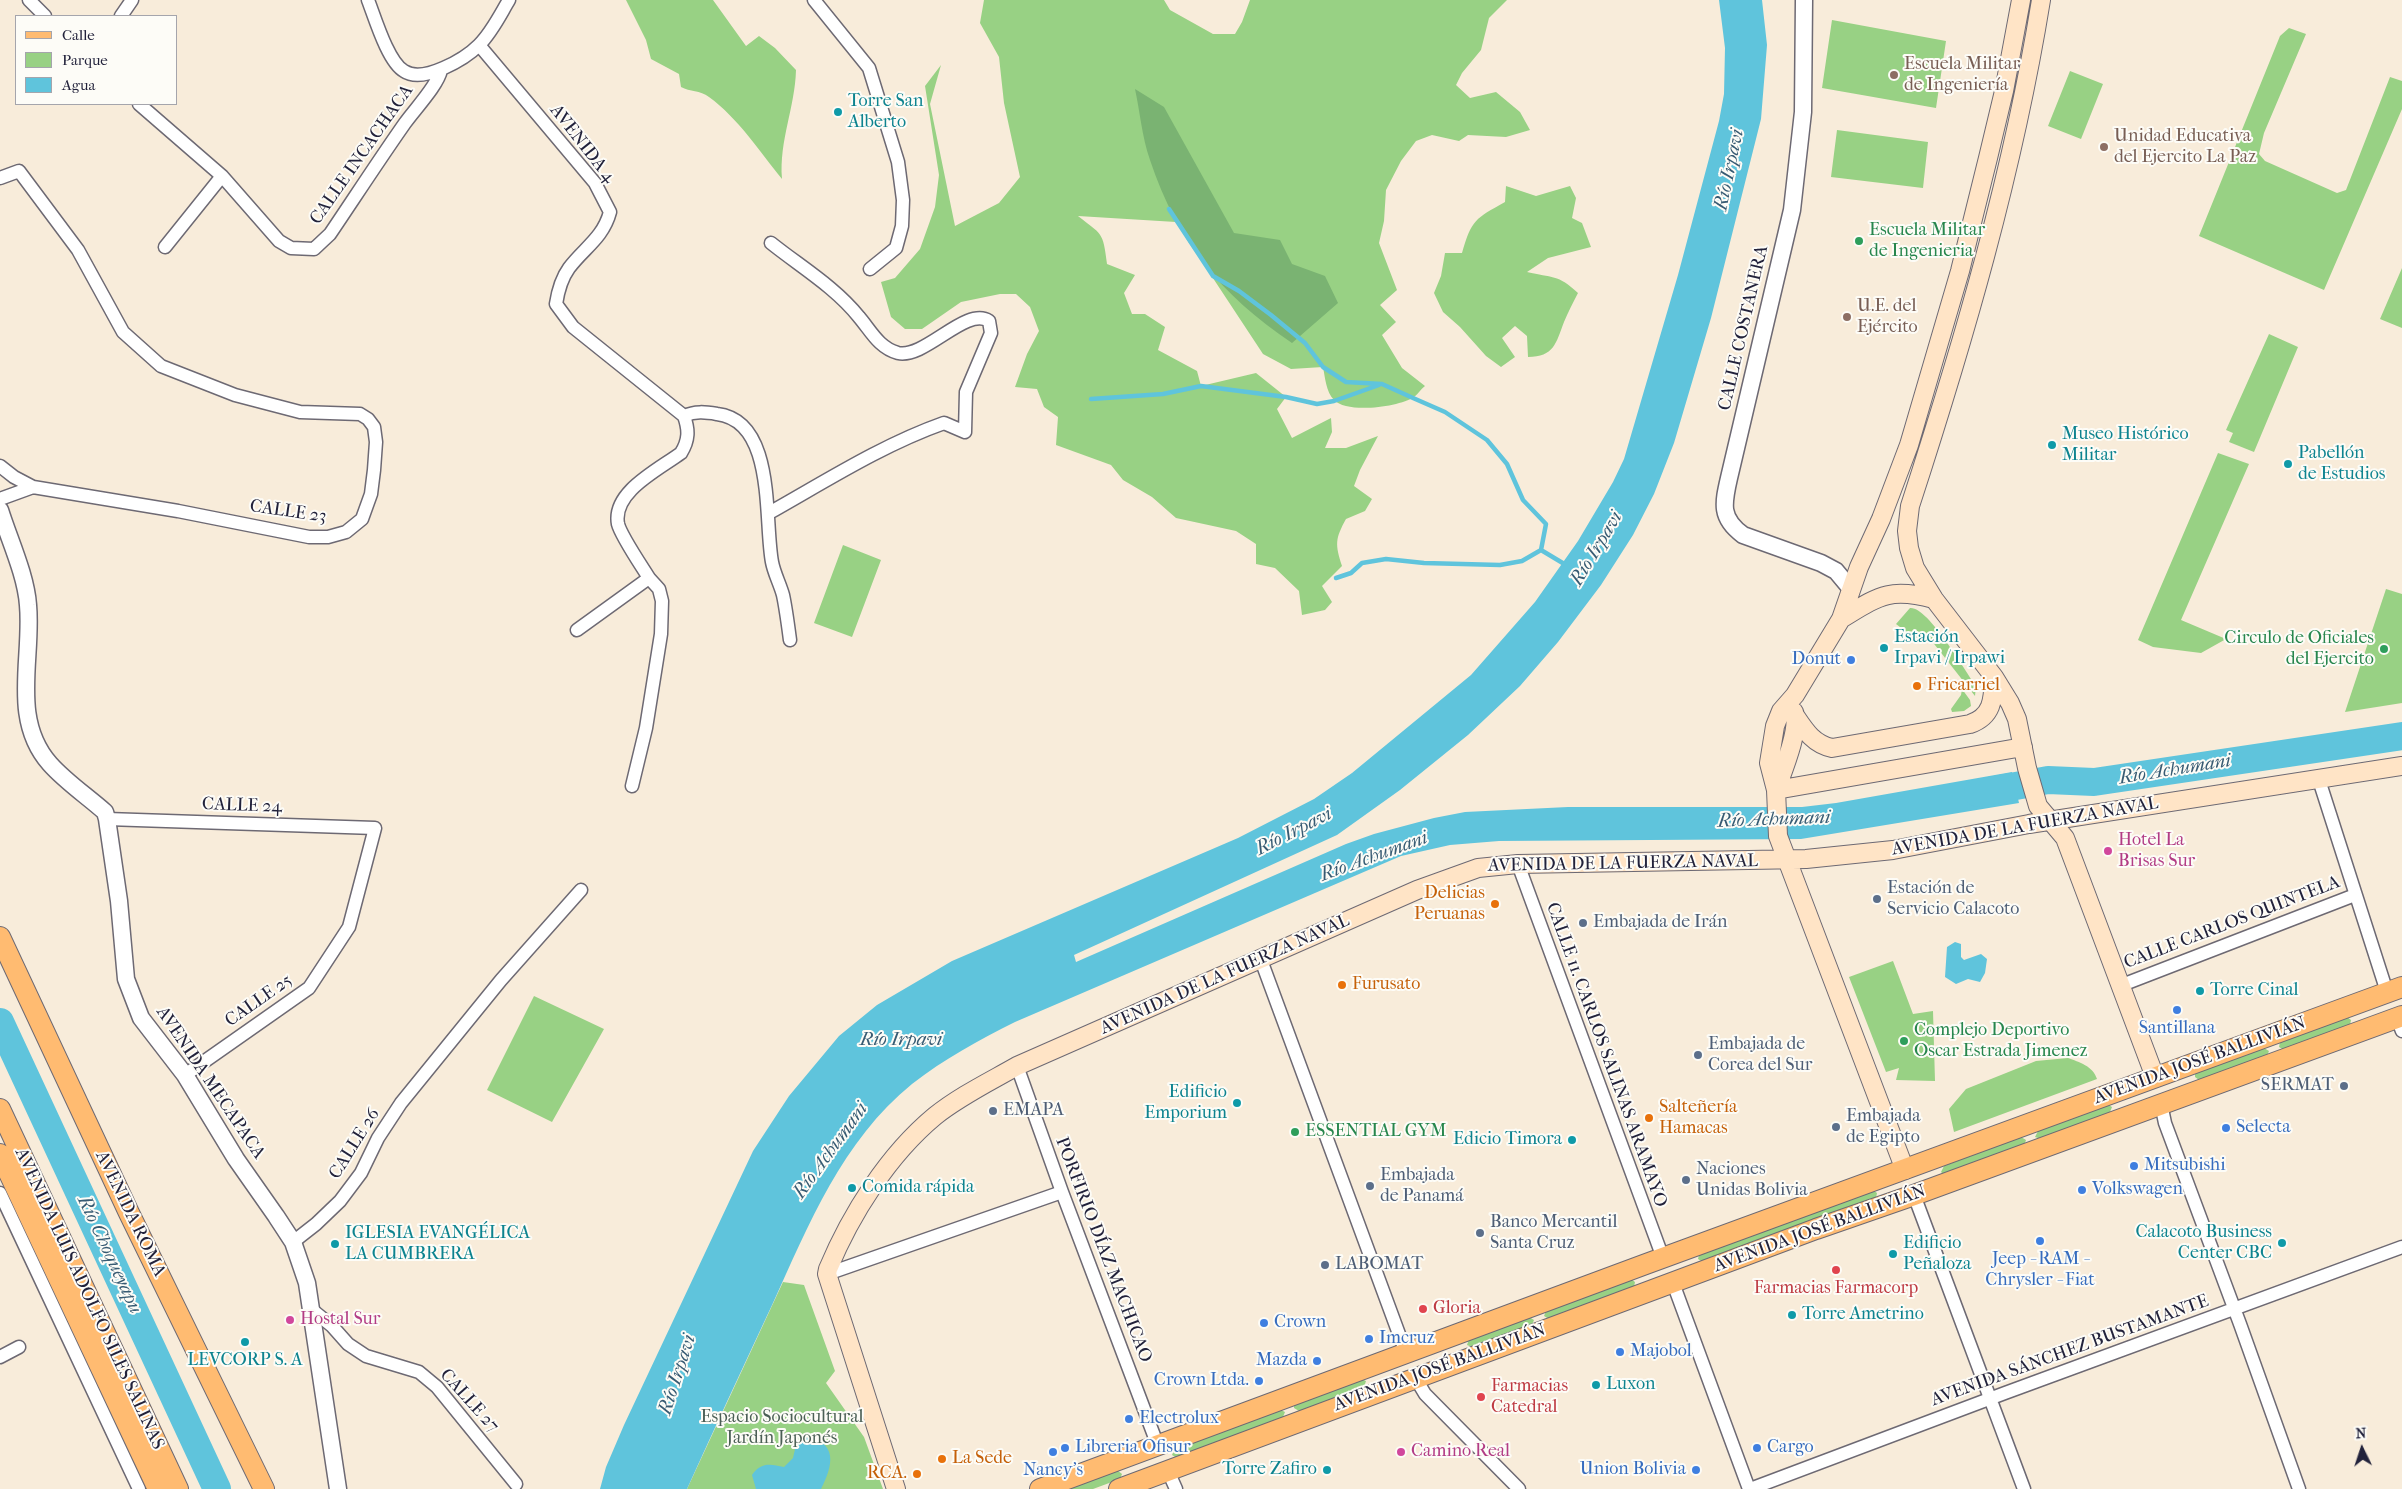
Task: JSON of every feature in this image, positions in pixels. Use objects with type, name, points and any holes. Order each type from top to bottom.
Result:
[{"type":"main road","points":[[2041,0],[2025,94],[1994,224],[1967,324],[1908,519],[1909,548],[1916,568],[1934,599],[1994,678],[2017,719],[2027,768],[2038,806],[2065,838],[2122,985],[2155,1077],[2161,1104]]},
{"type":"main road","points":[[1914,1196],[1778,840],[1776,795],[1770,764],[1771,744],[1781,711],[1795,695],[1841,619],[1859,567],[1881,519],[1909,446],[1973,218],[1988,158],[2019,8],[2038,19]]},
{"type":"main road","points":[[1988,158],[2009,164]]},
{"type":"main road","points":[[1973,218],[1994,224]]},
{"type":"main road","points":[[1841,619],[1888,593],[1918,594],[1934,599]]},
{"type":"main road","points":[[1795,695],[1794,710],[1805,732],[1814,741],[1832,748],[1970,724],[1980,720],[1990,710],[1993,700],[1994,678]]},
{"type":"main road","points":[[1776,795],[1786,763],[1796,717]]},
{"type":"main road","points":[[1776,795],[2023,747]]},
{"type":"main road","name":"AVENIDA DE LA FUERZA NAVAL","points":[[827,1274],[831,1262],[866,1198],[894,1159],[917,1133],[954,1102],[1017,1066],[1452,876],[1478,868],[1518,864],[1762,862],[1893,850],[2050,821],[2402,766]]},
{"type":"main road","points":[[1762,862],[1778,840]]},
{"type":"main road","name":"AVENIDA ROMA","points":[[0,937],[129,1213],[264,1489]]},
{"type":"main road","name":"AVENIDA JOSÉ BALLIVIÁN","points":[[1040,1489],[2395,990]]},
{"type":"main road","name":"AVENIDA JOSÉ BALLIVIÁN","points":[[1119,1489],[1172,1480],[1240,1445],[1293,1423],[1416,1379],[1816,1229],[1914,1196],[2161,1104],[2400,1022]]},
{"type":"main road","name":"AVENIDA LUIS ADOLFO SILES SALINAS","points":[[0,1109],[178,1489]]},
{"type":"main road","name":"AVENIDA LUIS ADOLFO SILES SALINAS","points":[[0,1154],[158,1489]]},
{"type":"main road","points":[[827,1274],[896,1489]]},
{"type":"main road","points":[[1406,1353],[1416,1379]]},
{"type":"main road","points":[[1158,1446],[1172,1480]]},
{"type":"street","points":[[29,0],[44,15]]},
{"type":"street","points":[[122,15],[132,0]]},
{"type":"street","points":[[368,0],[394,60],[403,71],[410,74],[424,74],[441,70],[479,46],[509,0]]},
{"type":"street","points":[[814,0],[869,68],[898,162],[903,200],[902,226],[896,248],[870,269]]},
{"type":"street","name":"CALLE COSTANERA","points":[[1804,0],[1803,112],[1792,210],[1729,478],[1725,507],[1726,518],[1743,535],[1821,563],[1836,571],[1851,589]]},
{"type":"street","name":"AVENIDA 4","points":[[479,46],[595,183],[610,212],[606,226],[568,269],[559,287],[556,304],[581,333],[684,416]]},
{"type":"street","name":"CALLE INCACHACA","points":[[222,176],[279,241],[291,248],[314,249],[330,234],[410,116],[439,81],[441,70]]},
{"type":"street","points":[[140,105],[222,176],[165,247]]},
{"type":"street","name":"CALLE 23","points":[[0,178],[19,170],[78,250],[123,332],[161,366],[235,395],[300,412],[360,414],[368,419],[374,427],[376,442],[371,494],[362,519],[346,532],[328,537],[309,537],[178,511],[33,487],[14,477],[0,466]]},
{"type":"street","points":[[770,513],[841,472],[921,432],[944,424],[966,432],[966,392],[991,333],[988,322],[985,319],[975,319],[944,333],[916,351],[901,353],[889,350],[877,340],[854,311],[828,286],[808,268],[791,259],[771,243]]},
{"type":"street","points":[[632,786],[646,728],[661,634],[662,601],[659,590],[649,578],[618,525],[618,508],[626,494],[681,453],[689,430],[684,416],[703,412],[723,414],[736,418],[747,428],[756,446],[770,513],[772,562],[783,594],[790,640]]},
{"type":"street","points":[[0,500],[33,487]]},
{"type":"street","points":[[0,510],[23,579],[28,605],[26,712],[33,735],[49,763],[105,812],[107,819]]},
{"type":"street","points":[[577,630],[649,578]]},
{"type":"street","points":[[2318,780],[2355,894],[2395,990]]},
{"type":"street","name":"CALLE 24","points":[[107,819],[374,828]]},
{"type":"street","name":"AVENIDA MECAPACA","points":[[107,819],[119,901],[126,979],[141,1018],[185,1075],[236,1160],[293,1242],[308,1283],[338,1489]]},
{"type":"street","name":"CALLE 25","points":[[185,1075],[309,988],[349,927],[374,828]]},
{"type":"street","name":"CALLE 11. CARLOS SALINAS ARAMAYO","points":[[1518,864],[1663,1258]]},
{"type":"street","name":"CALLE 26","points":[[293,1242],[316,1224],[340,1201],[361,1173],[378,1138],[401,1103],[501,980],[581,890]]},
{"type":"street","name":"CALLE CARLOS QUINTELA","points":[[2122,985],[2355,894]]},
{"type":"street","points":[[1261,960],[1406,1353]]},
{"type":"street","name":"PORFIRIO DÍAZ MACHICAO","points":[[1017,1066],[1062,1192],[1158,1446]]},
{"type":"street","points":[[2161,1104],[2165,1124],[2235,1308],[2299,1489]]},
{"type":"street","points":[[827,1274],[1062,1192]]},
{"type":"street","points":[[0,1193],[139,1489]]},
{"type":"street","points":[[1914,1196],[2024,1489]]},
{"type":"street","name":"AVENIDA SÁNCHEZ BUSTAMANTE","points":[[1750,1489],[2402,1246]]},
{"type":"street","points":[[1673,1283],[1750,1489]]},
{"type":"street","name":"CALLE 27","points":[[311,1309],[332,1326],[348,1344],[366,1356],[419,1372],[437,1387],[516,1484]]},
{"type":"street","points":[[0,1357],[19,1347]]},
{"type":"street","points":[[1416,1379],[1425,1394],[1519,1489]]},
{"type":"green space","points":[[626,0],[713,0],[746,46],[759,36],[775,48],[796,70],[783,151],[782,179],[748,136],[720,105],[706,95],[681,87],[679,74],[651,59],[646,40]]},
{"type":"green space","points":[[984,0],[1164,0],[1170,10],[1213,34],[1235,34],[1242,22],[1250,0],[1507,0],[1489,18],[1481,50],[1462,73],[1456,85],[1470,98],[1496,92],[1520,112],[1530,130],[1506,137],[1468,135],[1459,141],[1432,135],[1416,141],[1401,161],[1386,190],[1384,221],[1379,243],[1397,290],[1380,305],[1396,322],[1382,335],[1402,368],[1425,386],[1407,401],[1373,408],[1350,407],[1341,404],[1331,397],[1323,367],[1291,369],[1263,354],[1176,222],[1078,216],[1100,235],[1104,245],[1107,264],[1135,275],[1124,293],[1132,314],[1145,314],[1165,327],[1158,350],[1197,371],[1201,386],[1256,373],[1286,397],[1277,409],[1292,438],[1331,418],[1332,432],[1325,448],[1346,448],[1378,436],[1360,470],[1354,486],[1372,499],[1365,511],[1346,519],[1340,532],[1337,547],[1342,566],[1322,586],[1332,602],[1325,610],[1302,615],[1299,591],[1275,568],[1256,564],[1256,544],[1236,531],[1176,518],[1152,497],[1123,480],[1111,465],[1056,445],[1058,417],[1044,407],[1037,389],[1015,387],[1027,354],[1039,331],[1030,307],[1016,294],[1000,294],[961,302],[922,329],[905,329],[891,317],[881,282],[895,278],[920,249],[935,207],[939,175],[925,86],[941,65],[930,104],[955,226],[999,203],[1020,177],[1004,103],[999,57],[980,23]]},
{"type":"green space","points":[[1832,20],[1946,41],[1936,108],[1822,88]]},
{"type":"green space","points":[[2289,28],[2306,34],[2264,133],[2259,154],[2265,161],[2337,193],[2346,190],[2390,77],[2402,81],[2402,109],[2324,290],[2199,236],[2280,36]]},
{"type":"green space","points":[[2070,71],[2103,84],[2081,139],[2048,126]]},
{"type":"green space","points":[[1135,89],[1164,107],[1234,233],[1280,240],[1292,264],[1325,276],[1338,303],[1292,343],[1243,305],[1204,264],[1188,241],[1161,190],[1150,160]]},
{"type":"green space","points":[[1837,130],[1928,142],[1923,188],[1831,177]]},
{"type":"green space","points":[[1506,186],[1536,196],[1570,186],[1576,198],[1572,218],[1582,223],[1591,247],[1548,258],[1527,272],[1560,280],[1578,293],[1556,342],[1549,351],[1537,356],[1528,357],[1527,336],[1515,326],[1502,338],[1515,357],[1501,367],[1486,356],[1460,327],[1443,312],[1434,293],[1441,276],[1445,253],[1462,253],[1472,226],[1476,221],[1505,202]]},
{"type":"green space","points":[[2402,268],[2402,328],[2380,319]]},
{"type":"green space","points":[[2269,334],[2298,347],[2254,452],[2229,442],[2233,433],[2226,430]]},
{"type":"green space","points":[[2218,453],[2249,464],[2181,620],[2226,639],[2201,653],[2153,647],[2138,640]]},
{"type":"green space","points":[[843,545],[881,560],[852,637],[814,623]]},
{"type":"green space","name":"Circulo de Oficiales del Ejercito","points":[[2386,589],[2402,594],[2402,703],[2345,712]]},
{"type":"green space","points":[[1910,608],[1918,610],[1926,617],[1946,641],[1976,686],[1975,696],[1931,640],[1921,643],[1896,624]]},
{"type":"green space","points":[[1962,689],[1970,700],[1971,706],[1964,711],[1952,712],[1951,709],[1961,695]]},
{"type":"green space","name":"Complejo Deportivo Oscar Estrada Jimenez","points":[[1893,961],[1913,1014],[1933,1011],[1935,1081],[1896,1080],[1899,1068],[1886,1072],[1849,977]]},
{"type":"green space","points":[[534,996],[604,1029],[552,1122],[487,1090]]},
{"type":"green space","points":[[2347,1017],[2351,1020],[2350,1025],[2284,1050],[2279,1047],[2280,1042]]},
{"type":"green space","points":[[2264,1048],[2269,1051],[2267,1056],[2199,1080],[2195,1077],[2195,1072]]},
{"type":"green space","points":[[2068,1058],[2089,1068],[2097,1079],[1954,1132],[1949,1109],[1966,1089],[2036,1061]]},
{"type":"green space","points":[[2107,1104],[2112,1107],[2110,1112],[2041,1139],[2035,1137],[2038,1131]]},
{"type":"green space","points":[[2021,1137],[2026,1140],[2024,1146],[1943,1174],[1941,1172],[1944,1166]]},
{"type":"green space","points":[[1873,1190],[1877,1193],[1876,1198],[1703,1262],[1698,1259],[1699,1255]]},
{"type":"green space","points":[[1631,1279],[1635,1282],[1634,1287],[1549,1319],[1544,1316],[1546,1311]]},
{"type":"green space","name":"Espacio Sociocultural Jardín Japonés","points":[[783,1282],[804,1285],[835,1371],[826,1383],[864,1437],[883,1489],[687,1489]]},
{"type":"green space","points":[[1529,1317],[1534,1320],[1532,1325],[1472,1347],[1467,1345],[1469,1339]]},
{"type":"green space","points":[[1361,1379],[1366,1381],[1364,1387],[1299,1411],[1294,1408],[1294,1405]]},
{"type":"green space","points":[[1279,1409],[1285,1412],[1283,1417],[1177,1458],[1172,1455],[1174,1450]]},
{"type":"green space","points":[[1117,1470],[1122,1474],[1120,1479],[1093,1489],[1067,1489]]},
{"type":"water","name":"Río Irpavi","points":[[1719,0],[1762,0],[1767,45],[1761,119],[1711,318],[1674,443],[1654,494],[1633,535],[1601,585],[1558,642],[1520,686],[1468,735],[1400,790],[1337,835],[1074,955],[1076,962],[1346,844],[1374,834],[1465,812],[1568,807],[1802,807],[1836,803],[2012,772],[2019,803],[1801,839],[1499,841],[1450,845],[1401,856],[1015,1022],[962,1050],[912,1084],[887,1107],[866,1131],[847,1158],[814,1214],[687,1489],[600,1489],[606,1467],[624,1425],[753,1151],[789,1096],[839,1036],[877,1005],[952,961],[1238,838],[1314,799],[1352,773],[1471,675],[1535,602],[1578,541],[1613,482],[1624,459],[1678,275],[1719,121],[1724,94],[1725,48]]},
{"type":"water","points":[[1955,942],[1961,944],[1961,957],[1964,960],[1981,954],[1987,959],[1985,973],[1980,982],[1968,979],[1956,984],[1945,977],[1947,947]]},
{"type":"water","points":[[804,1437],[815,1439],[828,1449],[830,1463],[821,1489],[756,1489],[752,1475],[755,1471],[766,1465],[784,1467],[793,1458],[796,1445]]},
{"type":"waterway","points":[[1169,209],[1213,276],[1239,291],[1305,343],[1323,367],[1346,382],[1382,384],[1445,412],[1487,440],[1507,464],[1523,500],[1546,524],[1541,550],[1566,565]]},
{"type":"waterway","points":[[1091,399],[1163,394],[1201,386],[1286,397],[1317,404],[1334,401],[1379,385]]},
{"type":"waterway","points":[[1336,578],[1351,573],[1362,563],[1386,559],[1424,563],[1500,565],[1522,561],[1541,550]]},
{"type":"waterway","name":"Río Achumani","points":[[1978,793],[2048,780],[2094,782],[2402,736]]},
{"type":"waterway","name":"Río Choqueyapu","points":[[0,1022],[217,1489]]},
{"type":"place","name":"Escuela Militar de Ingeniería","points":[[1894,75]]},
{"type":"place","name":"Torre San Alberto","points":[[838,112]]},
{"type":"place","name":"Unidad Educativa del Ejercito La Paz","points":[[2104,147]]},
{"type":"place","name":"Escuela Militar de Ingenieria","points":[[1859,241]]},
{"type":"place","name":"U.E. del Ejército","points":[[1847,317]]},
{"type":"place","name":"Museo Histórico Militar","points":[[2052,445]]},
{"type":"place","name":"Pabellón de Estudios","points":[[2288,464]]},
{"type":"place","name":"Estación Irpavi / Irpawi","points":[[1884,648]]},
{"type":"place","name":"Circulo de Oficiales del Ejercito","points":[[2384,649]]},
{"type":"place","name":"Donut","points":[[1851,660]]},
{"type":"place","name":"Fricarriel","points":[[1917,686]]},
{"type":"place","name":"Hotel La Brisas Sur","points":[[2108,851]]},
{"type":"place","name":"Estación de Servicio Calacoto","points":[[1877,899]]},
{"type":"place","name":"Delicias Peruanas","points":[[1495,904]]},
{"type":"place","name":"Embajada de Irán","points":[[1583,923]]},
{"type":"place","name":"Furusato","points":[[1342,985]]},
{"type":"place","name":"Torre Cinal","points":[[2200,991]]},
{"type":"place","name":"Santillana","points":[[2177,1010]]},
{"type":"place","name":"Complejo Deportivo Oscar Estrada Jimenez","points":[[1904,1041]]},
{"type":"place","name":"Embajada de Corea del Sur","points":[[1698,1055]]},
{"type":"place","name":"SERMAT","points":[[2344,1086]]},
{"type":"place","name":"Edificio Emporium","points":[[1237,1103]]},
{"type":"place","name":"EMAPA","points":[[993,1111]]},
{"type":"place","name":"Salteñería Hamacas","points":[[1649,1118]]},
{"type":"place","name":"Embajada de Egipto","points":[[1836,1127]]},
{"type":"place","name":"Selecta","points":[[2226,1128]]},
{"type":"place","name":"ESSENTIAL GYM","points":[[1295,1132]]},
{"type":"place","name":"Edicio Timora","points":[[1572,1140]]},
{"type":"place","name":"Mitsubishi","points":[[2134,1166]]},
{"type":"place","name":"Naciones Unidas Bolivia","points":[[1686,1180]]},
{"type":"place","name":"Embajada de Panamá","points":[[1370,1186]]},
{"type":"place","name":"Comida rápida","points":[[852,1188]]},
{"type":"place","name":"Volkswagen","points":[[2082,1190]]},
{"type":"place","name":"Banco Mercantil Santa Cruz","points":[[1480,1233]]},
{"type":"place","name":"Jeep - RAM - Chrysler - Fiat","points":[[2040,1241]]},
{"type":"place","name":"Calacoto Business Center CBC","points":[[2282,1243]]},
{"type":"place","name":"IGLESIA EVANGÉLICA LA CUMBRERA","points":[[335,1244]]},
{"type":"place","name":"Edificio Peñaloza","points":[[1893,1254]]},
{"type":"place","name":"LABOMAT","points":[[1325,1265]]},
{"type":"place","name":"Farmacias Farmacorp","points":[[1836,1270]]},
{"type":"place","name":"Gloria","points":[[1423,1309]]},
{"type":"place","name":"Torre Ametrino","points":[[1792,1315]]},
{"type":"place","name":"Hostal Sur","points":[[290,1320]]},
{"type":"place","name":"Crown","points":[[1264,1323]]},
{"type":"place","name":"Imcruz","points":[[1369,1339]]},
{"type":"place","name":"LEVCORP S. A","points":[[245,1342]]},
{"type":"place","name":"Majobol","points":[[1620,1352]]},
{"type":"place","name":"Mazda","points":[[1317,1361]]},
{"type":"place","name":"Crown Ltda.","points":[[1259,1381]]},
{"type":"place","name":"Luxon","points":[[1596,1385]]},
{"type":"place","name":"Farmacias Catedral","points":[[1481,1397]]},
{"type":"place","name":"Electrolux","points":[[1129,1419]]},
{"type":"place","name":"Libreria Ofisur","points":[[1065,1448]]},
{"type":"place","name":"Cargo","points":[[1757,1448]]},
{"type":"place","name":"Nancy's","points":[[1053,1452]]},
{"type":"place","name":"Camino Real","points":[[1401,1452]]},
{"type":"place","name":"La Sede","points":[[942,1459]]},
{"type":"place","name":"Torre Zafiro","points":[[1327,1470]]},
{"type":"place","name":"Union Bolivia","points":[[1696,1470]]},
{"type":"place","name":"RCA.","points":[[917,1474]]}]
